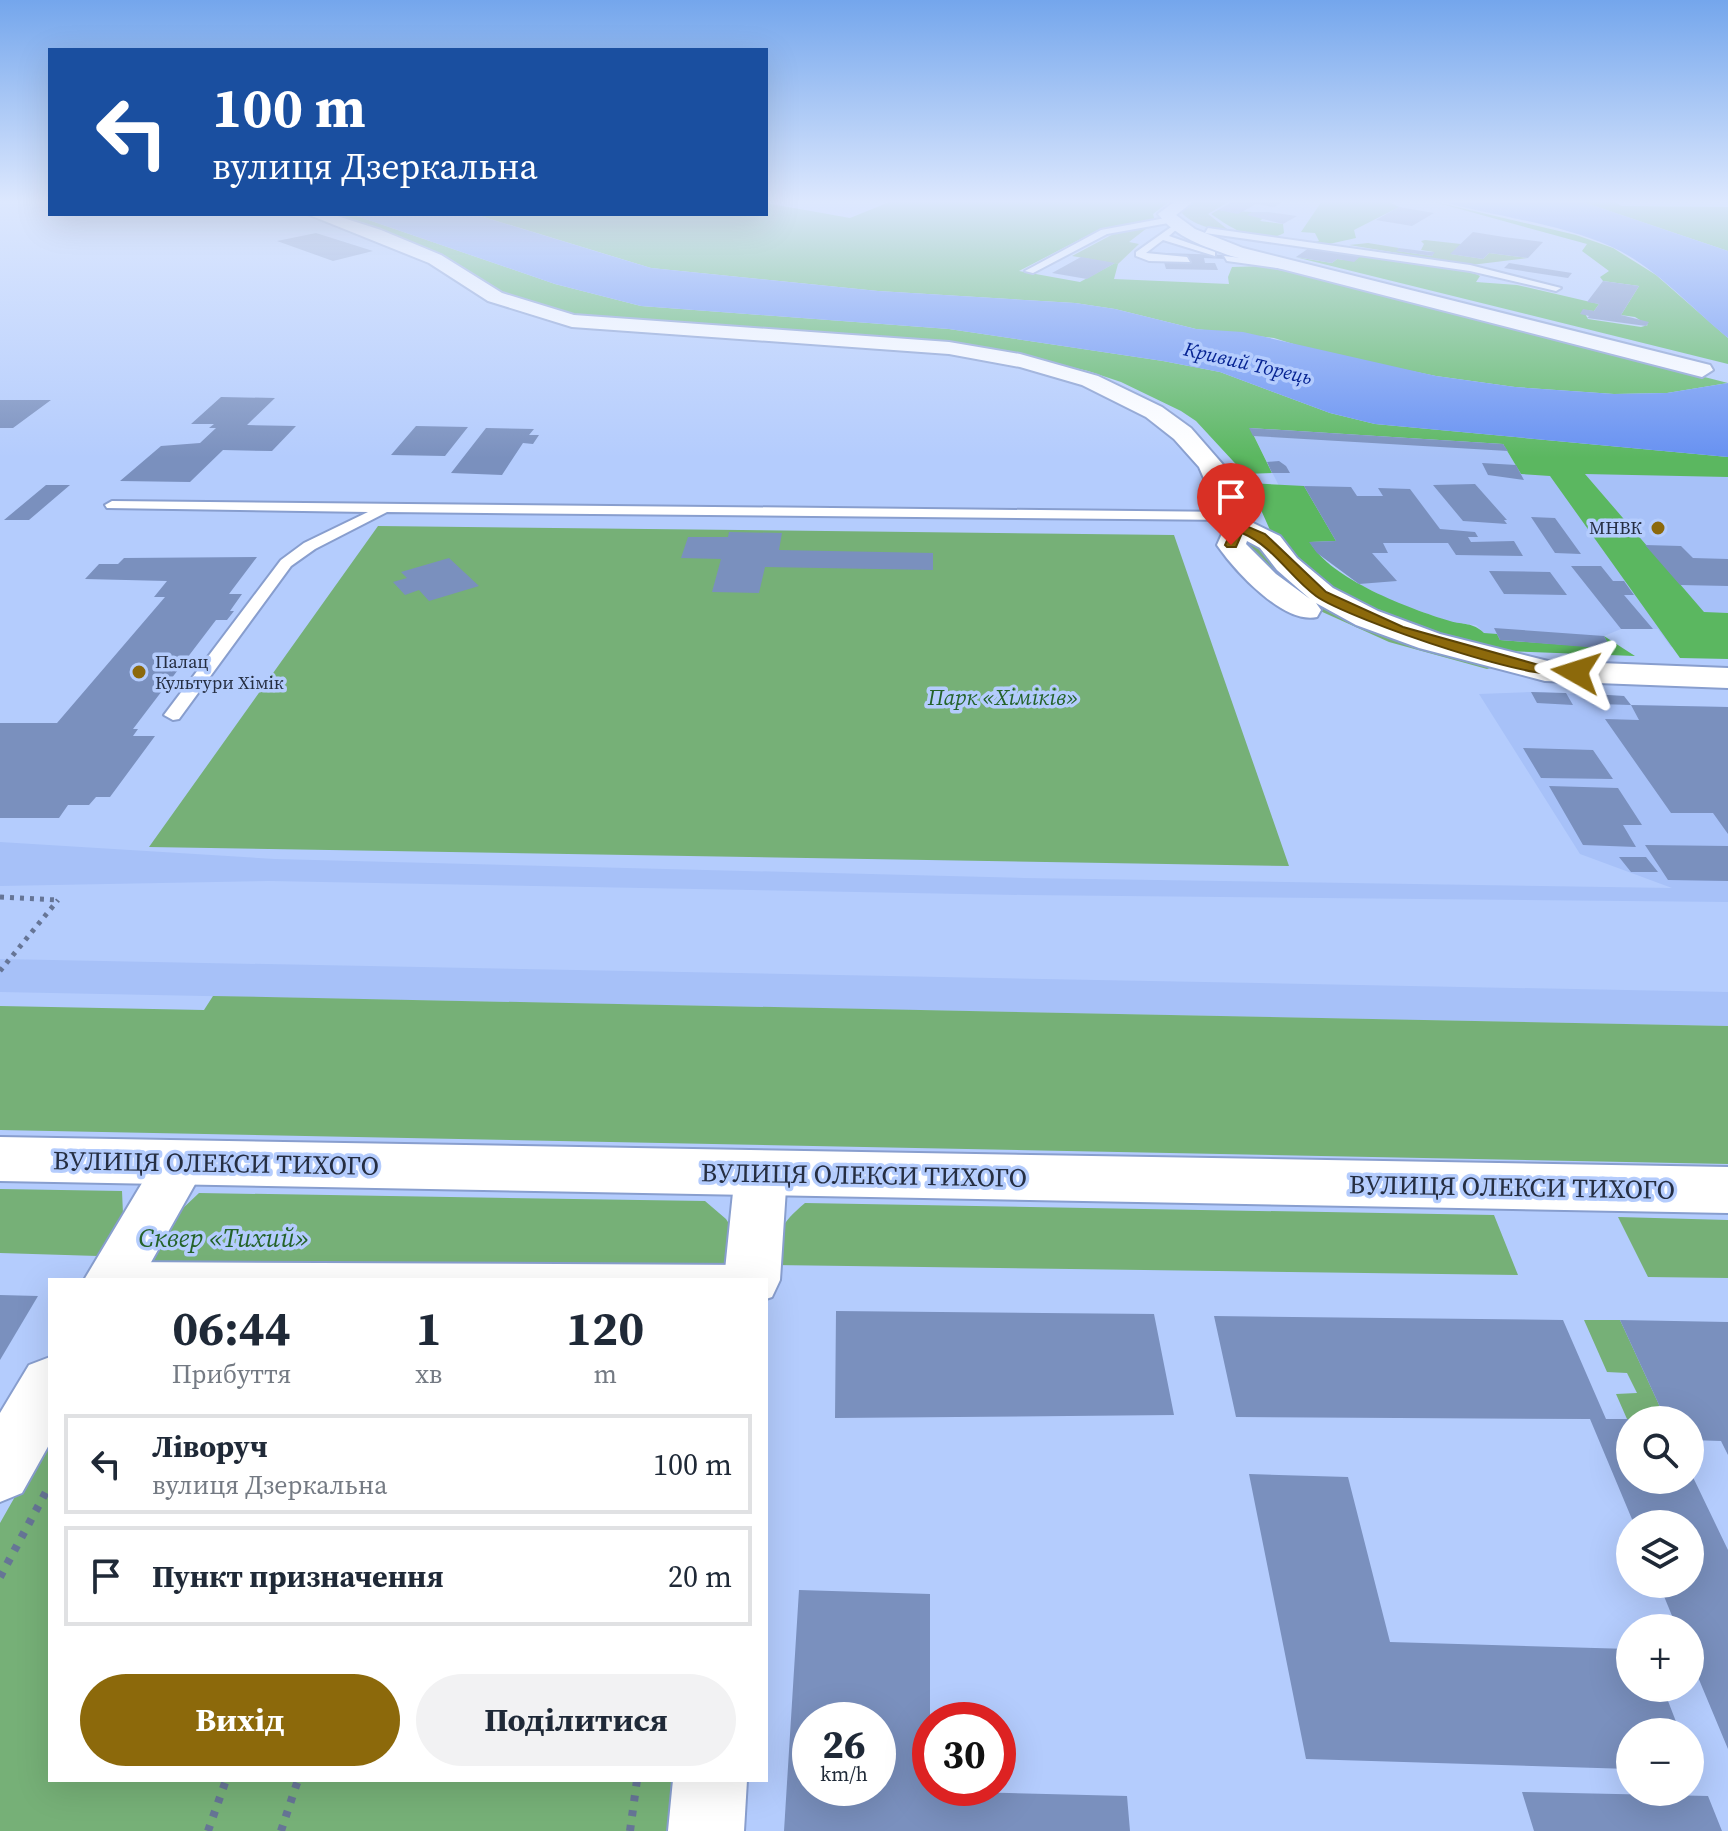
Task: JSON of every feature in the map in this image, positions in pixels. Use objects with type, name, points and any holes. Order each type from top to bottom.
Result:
[{"type":"main road","name":"ВУЛИЦЯ ОЛЕКСИ ТИХОГО","points":[[0,1159],[1728,1190]]},
{"type":"street","points":[[478,286],[495,297],[572,321],[619,327],[949,348],[1006,358],[1090,381],[1135,400],[1171,422],[1209,463],[1236,521],[1231,545],[1249,567],[1294,603],[1345,629],[1462,671],[1515,679],[1545,671],[1728,678]]},
{"type":"street","points":[[1373,286],[1707,367],[1394,286]]},
{"type":"street","points":[[114,1277],[181,1163]]},
{"type":"street","points":[[752,1278],[761,1173]]},
{"type":"street","points":[[0,1471],[48,1388]]},
{"type":"street","points":[[706,1831],[710,1782]]},
{"type":"lane","points":[[1549,286],[1556,288]]},
{"type":"lane","points":[[112,505],[1236,521]]},
{"type":"lane","points":[[173,715],[286,563],[305,546],[370,518],[384,507]]},
{"type":"lane","points":[[114,1277],[433,1278]]},
{"type":"path","points":[[0,897],[58,900],[0,971]]},
{"type":"path","points":[[0,1577],[48,1490]]},
{"type":"path","points":[[208,1831],[225,1782]]},
{"type":"path","points":[[281,1831],[297,1782]]},
{"type":"path","points":[[630,1831],[637,1782]]},
{"type":"shaded area","points":[[1250,428],[1503,444],[1521,474],[1728,463],[1728,648],[1671,647],[1658,629],[1621,629],[1604,636],[1611,649],[1500,640],[1484,633],[1476,625],[1454,623],[1394,602],[1359,584],[1317,553],[1309,542],[1335,540],[1304,486],[1279,486]]},
{"type":"shaded area","points":[[1531,692],[1624,696],[1631,705],[1728,707],[1728,902],[1024,895],[269,881],[0,886],[0,842],[275,859],[1024,878],[1672,888],[1580,854],[1479,694]]},
{"type":"shaded area","points":[[0,959],[1728,992],[1728,1026],[0,992]]},
{"type":"green space","points":[[492,286],[565,286],[641,306],[949,329],[1220,372],[1330,413],[1375,424],[1728,457],[1728,477],[1585,474],[1704,612],[1728,613],[1728,659],[1680,658],[1550,476],[1521,474],[1503,444],[1250,428],[1272,473],[1245,474],[1196,421],[1181,411],[1121,382],[1088,371],[1013,354],[582,318],[506,295]]},
{"type":"green space","points":[[833,286],[1347,286],[1728,383],[1667,393],[1614,394],[1515,387],[1436,376],[1319,352],[1274,338],[1196,329],[1115,309],[1075,303]]},
{"type":"green space","points":[[1414,286],[1523,286],[1599,304],[1594,311],[1583,310],[1588,319],[1641,327],[1648,325],[1635,317],[1621,315],[1639,286],[1669,286],[1728,338],[1728,364]]},
{"type":"green space","points":[[1249,483],[1304,486],[1336,541],[1310,542],[1320,556],[1335,568],[1372,591],[1414,609],[1472,625],[1484,633],[1497,634],[1500,640],[1610,648],[1604,636],[1635,656],[1503,651],[1459,643],[1370,614],[1294,563],[1270,530]]},
{"type":"green space","name":"Парк «Хіміків»","points":[[378,526],[1174,535],[1289,866],[149,847]]},
{"type":"green space","points":[[1251,540],[1497,666],[1487,669],[1389,642],[1318,610],[1242,544]]},
{"type":"green space","points":[[213,996],[1728,1026],[1728,1164],[0,1130],[0,1006],[204,1010]]},
{"type":"green space","points":[[0,1189],[122,1191],[123,1214],[98,1256],[0,1253]]},
{"type":"green space","name":"Сквер «Тихий»","points":[[199,1193],[705,1201],[726,1219],[737,1236],[732,1278],[139,1278],[180,1211]]},
{"type":"green space","points":[[805,1203],[1494,1215],[1518,1275],[773,1265],[781,1230]]},
{"type":"green space","points":[[1618,1217],[1728,1220],[1728,1278],[1648,1277]]},
{"type":"green space","points":[[1584,1320],[1620,1320],[1660,1406],[1621,1406],[1616,1394],[1637,1393],[1627,1373],[1607,1372]]},
{"type":"green space","points":[[48,1439],[48,1782],[680,1782],[675,1831],[0,1831],[0,1523]]},
{"type":"water","name":"Кривий Торець","points":[[565,286],[833,286],[1075,303],[1115,309],[1196,329],[1243,332],[1436,376],[1515,387],[1614,394],[1667,393],[1728,383],[1728,457],[1375,424],[1330,413],[1220,372],[949,329],[641,306]]},
{"type":"water","points":[[1669,286],[1728,286],[1728,338]]},
{"type":"building","points":[[1599,286],[1639,286],[1621,315],[1649,322],[1646,326],[1587,318],[1589,316],[1580,314],[1583,309],[1594,311],[1599,304],[1587,302]]},
{"type":"building","points":[[221,397],[275,398],[247,425],[296,426],[272,451],[223,450],[190,482],[120,481],[161,446],[200,443],[216,428],[209,428],[214,424],[191,424]]},
{"type":"building","points":[[0,400],[51,400],[13,428],[0,428]]},
{"type":"building","points":[[416,426],[468,427],[445,456],[391,455]]},
{"type":"building","points":[[486,428],[534,429],[529,435],[539,435],[533,444],[523,443],[502,475],[451,473]]},
{"type":"building","points":[[1249,428],[1503,444],[1508,451],[1253,436]]},
{"type":"building","points":[[1279,461],[1290,473],[1272,473],[1267,462]]},
{"type":"building","points":[[1482,463],[1516,465],[1524,480],[1488,475]]},
{"type":"building","points":[[1475,484],[1507,520],[1504,520],[1507,524],[1463,521],[1433,485]]},
{"type":"building","points":[[46,485],[70,485],[29,520],[4,520]]},
{"type":"building","points":[[1304,486],[1351,487],[1357,496],[1383,496],[1378,488],[1410,489],[1440,529],[1475,532],[1478,537],[1468,537],[1471,542],[1514,541],[1523,556],[1456,555],[1448,543],[1383,543],[1388,553],[1372,553],[1397,581],[1359,584],[1317,553],[1309,542],[1336,541]]},
{"type":"building","points":[[1531,517],[1555,518],[1581,554],[1555,553]]},
{"type":"building","points":[[729,532],[782,533],[779,550],[933,553],[933,570],[765,567],[759,593],[712,592],[721,559],[681,558],[688,537],[728,537]]},
{"type":"building","points":[[1645,545],[1681,546],[1693,558],[1728,559],[1728,586],[1680,585]]},
{"type":"building","name":"Палац Культури Хімік","points":[[257,557],[229,594],[242,594],[230,611],[234,611],[227,620],[216,620],[133,729],[138,729],[133,736],[155,736],[110,797],[96,797],[89,805],[68,805],[59,818],[0,818],[0,723],[57,723],[165,597],[154,597],[167,581],[85,579],[99,564],[118,564],[124,558]]},
{"type":"building","points":[[449,558],[479,586],[429,601],[419,590],[405,595],[393,582],[407,578],[401,572]]},
{"type":"building","points":[[1571,566],[1601,566],[1613,581],[1624,581],[1634,595],[1624,595],[1653,629],[1621,629]]},
{"type":"building","points":[[1489,571],[1550,572],[1567,595],[1504,594]]},
{"type":"building","points":[[1494,628],[1604,636],[1611,649],[1500,640]]},
{"type":"building","points":[[1531,692],[1566,693],[1573,705],[1537,703]]},
{"type":"building","points":[[1592,694],[1624,696],[1631,705],[1598,704]]},
{"type":"building","points":[[1631,705],[1728,707],[1728,834],[1713,813],[1671,813],[1605,719],[1639,720]]},
{"type":"building","points":[[1523,748],[1593,750],[1613,779],[1541,778]]},
{"type":"building","points":[[1549,786],[1618,788],[1642,825],[1623,825],[1636,847],[1583,845]]},
{"type":"building","points":[[1645,845],[1728,846],[1728,881],[1668,880]]},
{"type":"building","points":[[1619,857],[1646,857],[1658,872],[1631,872]]},
{"type":"building","points":[[0,1295],[38,1296],[0,1360]]},
{"type":"building","points":[[836,1311],[1154,1314],[1174,1415],[835,1418]]},
{"type":"building","points":[[1214,1316],[1563,1320],[1606,1419],[1616,1419],[1616,1481],[1590,1419],[1236,1417]]},
{"type":"building","points":[[1620,1320],[1728,1322],[1728,1455],[1721,1441],[1704,1440],[1704,1406],[1660,1406]]},
{"type":"building","points":[[1249,1474],[1348,1477],[1390,1642],[1616,1649],[1616,1702],[1668,1702],[1675,1718],[1616,1718],[1616,1769],[1306,1759]]},
{"type":"building","points":[[1621,1494],[1701,1494],[1728,1550],[1728,1749],[1704,1692],[1704,1614],[1671,1614],[1665,1598],[1704,1598],[1704,1510],[1628,1510]]},
{"type":"building","points":[[799,1590],[930,1594],[930,1702],[912,1702],[912,1806],[1016,1806],[1016,1793],[1127,1796],[1130,1831],[784,1831],[792,1702],[792,1806],[896,1806],[896,1702],[792,1702]]},
{"type":"building","points":[[1522,1792],[1616,1794],[1616,1806],[1704,1806],[1704,1796],[1708,1796],[1722,1831],[1534,1831]]},
{"type":"place","name":"МНВК","points":[[1658,528]]},
{"type":"place","name":"Палац Культури Хімік","points":[[139,672]]},
{"type":"route","points":[[1231,545],[1239,527],[1260,536],[1270,542],[1287,564],[1322,594],[1367,618],[1399,630],[1545,671],[1576,672]]}]
